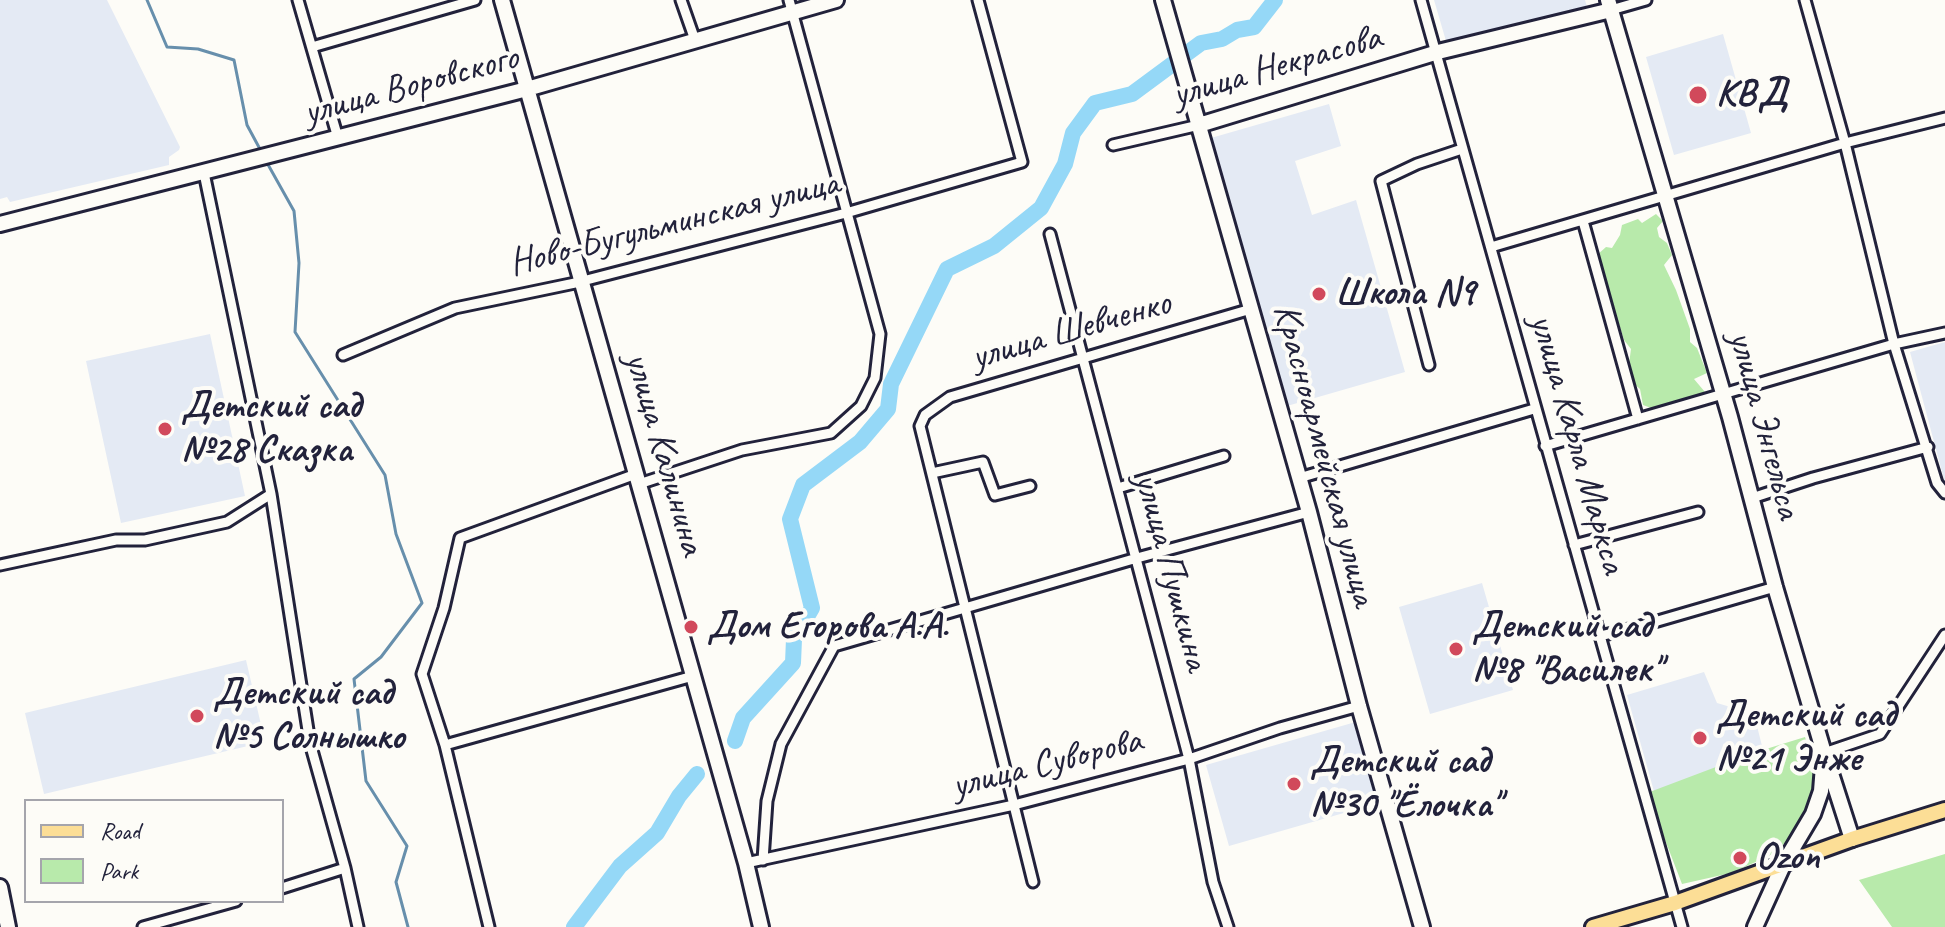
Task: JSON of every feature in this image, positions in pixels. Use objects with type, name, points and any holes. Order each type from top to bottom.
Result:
[{"type":"main road","points":[[1593,927],[1675,903],[1852,839],[1945,810]]},
{"type":"street","points":[[298,0],[338,138]]},
{"type":"street","points":[[312,47],[475,0]]},
{"type":"street","name":"улица Калинина","points":[[502,0],[746,863],[761,927]]},
{"type":"street","points":[[681,0],[695,40]]},
{"type":"street","name":"улица Воровского","points":[[0,224],[527,89],[695,40],[791,6],[836,0]]},
{"type":"street","name":"Ново-Бугульминская улица","points":[[343,355],[455,308],[583,281],[846,213],[1022,162],[978,0]]},
{"type":"street","name":"Красноармейская улица","points":[[1163,0],[1309,512],[1359,706],[1422,927]]},
{"type":"street","name":"улица Карла Маркса","points":[[1421,0],[1682,927]]},
{"type":"street","name":"улица Некрасова","points":[[1113,145],[1199,125],[1438,52],[1610,5],[1646,0]]},
{"type":"street","points":[[1805,0],[1845,143],[1894,344],[1937,483],[1945,493]]},
{"type":"street","name":"улица Энгельса","points":[[1610,5],[1824,753],[1821,791],[1813,814],[1784,863],[1755,927]]},
{"type":"street","points":[[489,927],[445,745],[422,674],[444,608],[460,538],[638,479],[742,450],[831,433],[861,406],[875,378],[880,334],[791,6]]},
{"type":"street","points":[[1491,247],[1845,143],[1945,118]]},
{"type":"street","points":[[1429,365],[1381,181],[1417,164],[1462,149]]},
{"type":"street","points":[[204,173],[271,494],[310,743],[358,927]]},
{"type":"street","points":[[1583,221],[1638,419]]},
{"type":"street","name":"улица Пушкина","points":[[1050,234],[1189,759],[1213,882],[1228,927]]},
{"type":"street","name":"улица Шевченко","points":[[932,473],[920,426],[925,415],[950,397],[1251,309]]},
{"type":"street","points":[[1545,446],[1894,344],[1945,333]]},
{"type":"street","points":[[1299,478],[1534,409]]},
{"type":"street","points":[[1752,498],[1928,447]]},
{"type":"street","points":[[1118,488],[1224,456]]},
{"type":"street","points":[[1030,486],[995,495],[983,462],[932,473],[1033,882]]},
{"type":"street","points":[[0,565],[116,540],[145,540],[227,522],[271,494]]},
{"type":"street","points":[[763,860],[767,801],[781,744],[834,646],[1137,558],[1309,512]]},
{"type":"street","points":[[1574,545],[1698,512]]},
{"type":"street","points":[[1600,636],[1775,587]]},
{"type":"street","points":[[1852,839],[1824,753],[1880,734],[1945,635]]},
{"type":"street","points":[[445,745],[693,676]]},
{"type":"street","name":"улица Суворова","points":[[746,863],[1014,805],[1189,759],[1280,728],[1359,706]]},
{"type":"street","points":[[284,887],[345,868]]},
{"type":"street","points":[[0,887],[8,927]]},
{"type":"street","points":[[143,927],[229,903]]},
{"type":"shaded area","points":[[0,0],[107,0],[180,147],[169,157],[169,165],[10,202],[7,197],[0,199]]},
{"type":"shaded area","points":[[1434,0],[1585,0],[1587,7],[1446,41]]},
{"type":"shaded area","name":"КВД","points":[[1723,34],[1751,133],[1674,155],[1646,57]]},
{"type":"shaded area","name":"Школа N9","points":[[1329,104],[1341,146],[1295,161],[1312,215],[1356,200],[1405,372],[1287,406],[1211,138]]},
{"type":"shaded area","name":"Детский сад №28 Сказка","points":[[210,334],[245,496],[121,523],[86,361]]},
{"type":"shaded area","points":[[1945,342],[1945,483],[1910,352]]},
{"type":"shaded area","name":"Детский сад №8 \"Василек\"","points":[[1482,583],[1513,690],[1430,714],[1399,607]]},
{"type":"shaded area","points":[[246,660],[265,742],[44,794],[25,713]]},
{"type":"shaded area","name":"Детский сад №21 Энже","points":[[1704,672],[1717,703],[1754,714],[1766,762],[1655,795],[1627,695]]},
{"type":"shaded area","name":"Детский сад №30 \"Ёлочка\"","points":[[1359,721],[1382,802],[1229,846],[1206,765]]},
{"type":"green space","points":[[1656,214],[1663,221],[1657,228],[1659,237],[1667,243],[1672,255],[1664,265],[1690,329],[1690,342],[1697,348],[1707,373],[1694,379],[1710,398],[1702,406],[1672,402],[1662,412],[1643,405],[1640,389],[1632,382],[1629,364],[1631,349],[1624,340],[1597,255],[1606,247],[1612,248],[1622,225],[1638,219],[1642,223]]},
{"type":"green space","points":[[1805,737],[1813,762],[1816,790],[1792,837],[1769,856],[1731,873],[1682,884],[1647,793]]},
{"type":"green space","points":[[1945,854],[1945,927],[1892,927],[1859,880]]},
{"type":"waterway","points":[[147,0],[167,47],[198,49],[234,60],[247,125],[261,151]]},
{"type":"waterway","points":[[735,741],[743,718],[793,663],[794,639],[812,608],[790,519],[803,485],[860,442],[888,409],[891,384],[947,269],[994,246],[1041,208],[1065,164],[1073,133],[1095,103],[1132,94],[1201,43],[1254,27],[1275,0]]},
{"type":"waterway","points":[[266,161],[294,211],[299,263],[295,332],[385,475],[396,534],[422,603],[381,657],[354,679],[366,781],[407,846],[396,882],[408,927]]},
{"type":"waterway","points":[[574,927],[620,866],[657,833],[679,796],[697,774]]},
{"type":"place","name":"КВД","points":[[1698,95]]},
{"type":"place","name":"Школа N9","points":[[1319,294]]},
{"type":"place","name":"Детский сад №28 Сказка","points":[[165,429]]},
{"type":"place","name":"Дом Егорова А.А.","points":[[691,627]]},
{"type":"place","name":"Детский сад №8 \"Василек\"","points":[[1456,649]]},
{"type":"place","name":"Детский сад №5 Солнышко","points":[[197,716]]},
{"type":"place","name":"Детский сад №21 Энже","points":[[1700,738]]},
{"type":"place","name":"Детский сад №30 \"Ёлочка\"","points":[[1294,784]]},
{"type":"place","name":"Ozon","points":[[1740,858]]}]
